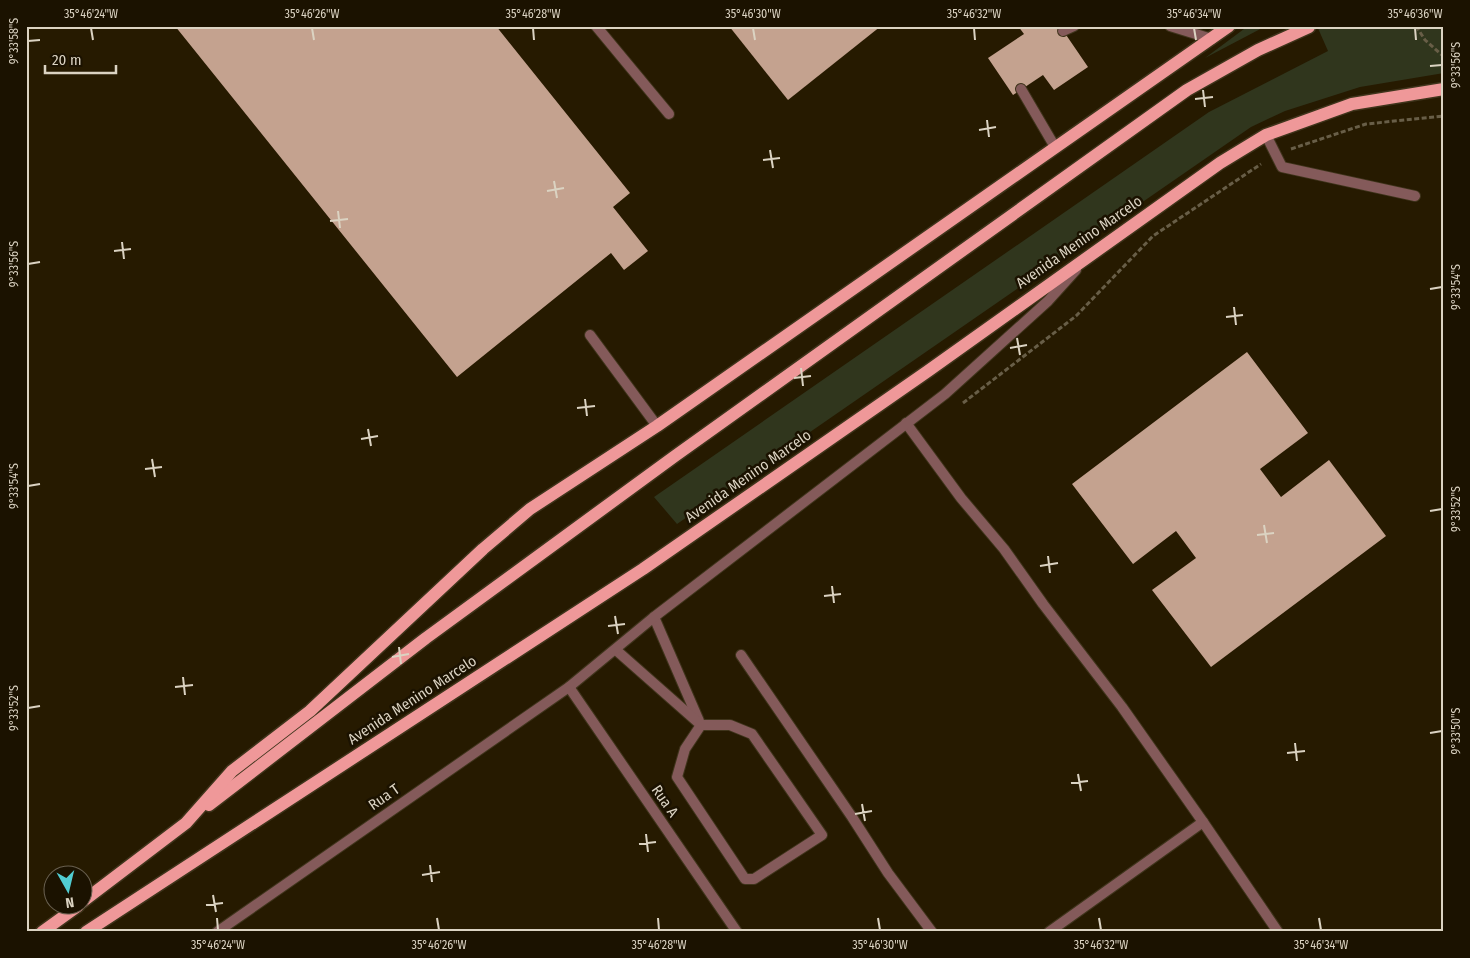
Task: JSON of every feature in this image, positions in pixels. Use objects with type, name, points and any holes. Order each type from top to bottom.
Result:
[{"type":"main road","points":[[186,824],[232,771],[310,711],[489,543],[530,509],[657,426],[1229,26]]},
{"type":"main road","points":[[92,894],[426,638],[675,456],[1179,96],[1258,50],[1309,27]]},
{"type":"main road","name":"Avenida Menino Marcelo","points":[[86,932],[643,569],[928,371],[1220,162],[1266,135],[1352,104],[1444,89]]},
{"type":"main road","points":[[42,932],[64,916]]},
{"type":"street","points":[[596,26],[669,114]]},
{"type":"street","points":[[1063,31],[1074,26]]},
{"type":"street","points":[[1170,26],[1212,39]]},
{"type":"street","points":[[1021,89],[1054,147]]},
{"type":"street","points":[[1266,135],[1282,167],[1415,196]]},
{"type":"street","name":"Rua T","points":[[217,932],[569,687],[654,617],[945,394],[1048,301],[1089,254]]},
{"type":"street","points":[[590,336],[657,426]]},
{"type":"street","points":[[906,423],[960,498],[1004,549],[1043,604],[1122,707],[1278,932]]},
{"type":"street","points":[[654,617],[701,725]]},
{"type":"street","points":[[616,650],[701,725],[730,725],[752,734],[822,835],[754,879],[745,879],[677,777],[685,748],[701,725]]},
{"type":"street","points":[[741,655],[888,873],[932,932]]},
{"type":"street","name":"Rua A","points":[[569,687],[737,932]]},
{"type":"street","points":[[1049,932],[1203,822]]},
{"type":"path","points":[[1416,26],[1425,40],[1444,57]]},
{"type":"path","points":[[962,403],[1076,316],[1153,236],[1276,155],[1366,124],[1444,116]]},
{"type":"green space","points":[[1248,26],[1266,26],[1205,58]]},
{"type":"green space","points":[[1317,26],[1438,26],[1444,32],[1444,73],[1360,87],[1285,111],[1251,127],[677,524],[654,497],[1209,112],[1328,51]]},
{"type":"building","points":[[175,26],[496,26],[630,193],[613,207],[648,251],[624,270],[611,253],[457,377]]},
{"type":"building","points":[[729,26],[881,26],[788,100]]},
{"type":"building","points":[[1018,26],[1060,26],[1088,67],[1054,90],[1043,75],[1013,95],[988,58],[1024,34]]},
{"type":"building","points":[[1247,352],[1308,433],[1260,469],[1281,497],[1329,460],[1386,536],[1211,667],[1152,590],[1196,558],[1176,531],[1133,564],[1072,484]]}]
